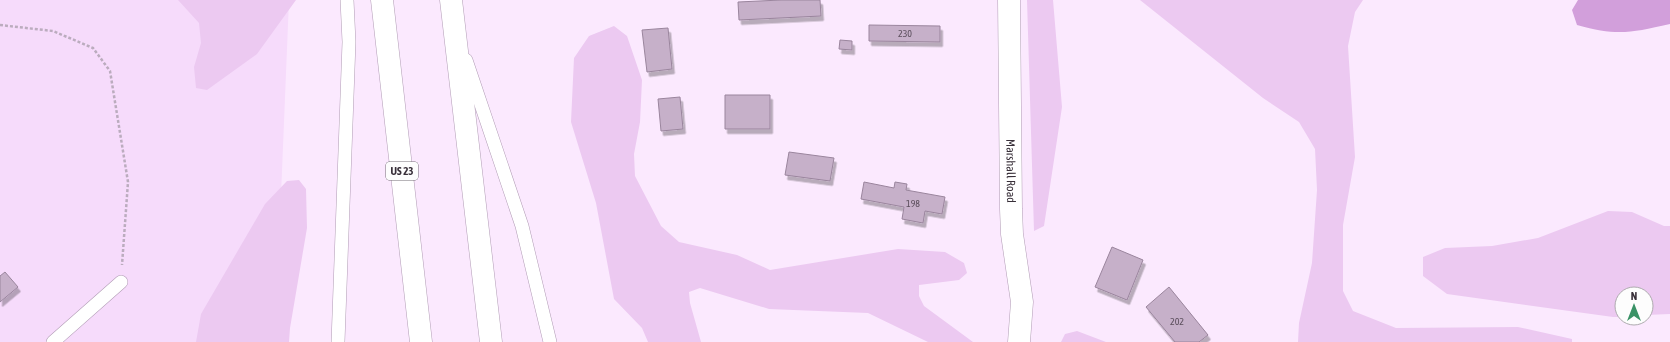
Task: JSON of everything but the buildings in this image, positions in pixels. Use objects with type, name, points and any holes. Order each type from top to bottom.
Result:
[{"type":"main road","name":"US 23","points":[[382,0],[422,342]]},
{"type":"main road","points":[[451,0],[491,342]]},
{"type":"main road","name":"Marshall Road","points":[[1009,0],[1012,234],[1022,302],[1019,342]]},
{"type":"lane","points":[[338,342],[349,42],[347,0]]},
{"type":"lane","points":[[454,28],[522,226],[550,342]]},
{"type":"lane","points":[[53,342],[121,282]]},
{"type":"path","points":[[0,25],[53,31],[93,48],[110,71],[128,182],[121,282]]},
{"type":"shaded area","points":[[0,0],[289,0],[275,342],[0,342]]},
{"type":"shaded area","points":[[178,0],[296,0],[257,54],[207,90],[196,88],[194,67],[201,43],[199,23]]},
{"type":"shaded area","points":[[1027,0],[1053,0],[1062,107],[1044,226],[1034,231]]},
{"type":"shaded area","points":[[1140,0],[1363,0],[1355,12],[1348,46],[1355,157],[1343,225],[1343,291],[1353,311],[1396,328],[1518,327],[1572,339],[1572,342],[1298,342],[1299,323],[1312,263],[1317,190],[1315,149],[1299,122],[1263,98]]},
{"type":"shaded area","points":[[1578,0],[1670,0],[1670,24],[1644,30],[1624,32],[1603,31],[1577,25],[1572,10]]},
{"type":"shaded area","points":[[614,26],[627,36],[642,80],[640,122],[634,154],[635,176],[661,226],[679,242],[737,255],[770,270],[898,249],[945,252],[964,263],[967,273],[959,280],[919,285],[919,296],[924,306],[973,342],[928,342],[868,313],[769,309],[700,288],[689,292],[690,303],[701,342],[648,342],[642,328],[614,299],[596,203],[571,122],[574,58],[589,36]]},
{"type":"shaded area","points":[[299,180],[306,189],[307,228],[289,342],[196,342],[201,314],[265,204],[287,181]]},
{"type":"shaded area","points":[[1608,211],[1632,212],[1664,226],[1670,226],[1670,314],[1654,315],[1654,286],[1614,286],[1613,317],[1447,294],[1423,276],[1423,257],[1445,248],[1492,246],[1538,238]]},
{"type":"shaded area","points":[[1077,331],[1106,342],[1061,342],[1065,334]]}]
